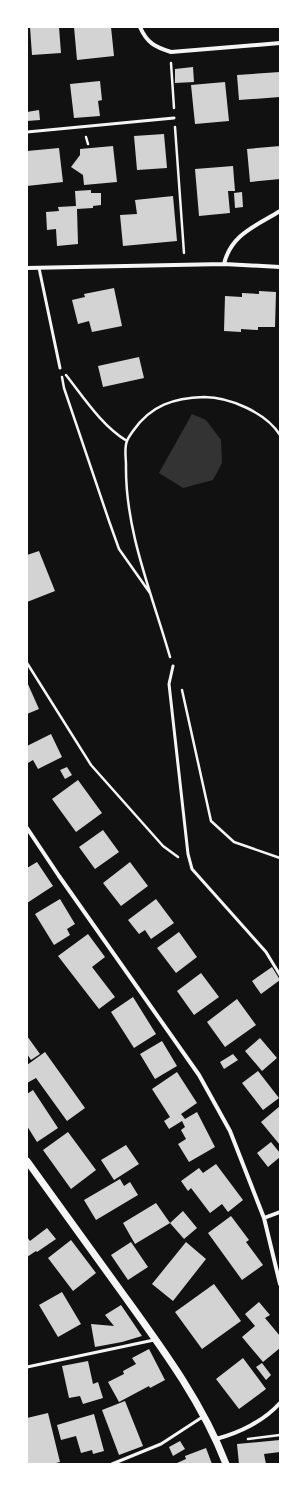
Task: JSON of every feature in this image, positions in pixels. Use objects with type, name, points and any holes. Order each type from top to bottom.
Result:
[{"type":"street","points":[[140,27],[148,41],[171,52],[280,43]]},
{"type":"street","points":[[224,264],[231,246],[245,232],[280,211]]},
{"type":"street","points":[[27,268],[185,266],[224,264],[280,267]]},
{"type":"street","points":[[27,828],[199,1075],[230,1131],[264,1218],[280,1284]]},
{"type":"street","points":[[27,1161],[184,1380],[216,1439],[226,1464]]},
{"type":"street","points":[[264,1218],[280,1212]]},
{"type":"street","points":[[216,1439],[230,1435],[261,1420],[280,1403]]},
{"type":"lane","points":[[27,132],[174,118]]},
{"type":"lane","points":[[40,268],[60,368]]},
{"type":"lane","points":[[173,666],[169,684],[188,854],[192,869],[266,952],[280,975]]},
{"type":"lane","points":[[27,1367],[156,1339]]},
{"type":"lane","points":[[112,1464],[161,1444],[204,1416]]},
{"type":"path","points":[[171,52],[174,118],[185,266]]},
{"type":"path","points":[[60,368],[94,410],[117,435],[127,441]]},
{"type":"path","points":[[60,368],[67,395],[119,549],[152,595]]},
{"type":"path","points":[[280,435],[275,428],[252,411],[232,402],[205,397],[177,400],[156,407],[139,422],[127,441],[126,476],[130,512],[140,558],[184,697],[211,820],[234,842],[280,858]]},
{"type":"path","points":[[27,663],[91,765],[163,846],[192,869]]},
{"type":"path","points":[[230,1435],[235,1439],[252,1440],[280,1435]]},
{"type":"shaded area","points":[[192,414],[206,420],[221,440],[222,463],[213,480],[183,488],[159,473]]},
{"type":"building","points":[[30,27],[59,27],[61,53],[32,55]]},
{"type":"building","points":[[74,27],[111,27],[114,56],[77,60]]},
{"type":"building","points":[[193,67],[194,82],[175,83],[175,69]]},
{"type":"building","points":[[280,72],[280,97],[239,100],[237,75]]},
{"type":"building","points":[[100,81],[102,100],[98,101],[100,116],[74,118],[70,84]]},
{"type":"building","points":[[225,82],[229,121],[195,124],[191,85]]},
{"type":"building","points":[[39,110],[40,120],[27,121],[27,112]]},
{"type":"building","points":[[164,134],[167,168],[137,170],[134,136]]},
{"type":"building","points":[[113,146],[117,182],[84,185],[83,175],[71,167],[80,155],[80,149]]},
{"type":"building","points":[[280,146],[280,179],[250,182],[247,149]]},
{"type":"building","points":[[59,148],[63,182],[27,186],[27,151]]},
{"type":"building","points":[[233,166],[235,191],[228,191],[230,213],[199,216],[195,169]]},
{"type":"building","points":[[91,190],[91,193],[101,193],[101,205],[93,206],[93,208],[77,209],[78,244],[57,246],[56,229],[47,230],[46,212],[59,211],[58,207],[76,206],[75,191]]},
{"type":"building","points":[[242,192],[243,207],[235,208],[234,193]]},
{"type":"building","points":[[173,196],[177,241],[123,246],[120,215],[137,214],[135,200]]},
{"type":"building","points":[[114,288],[122,326],[92,332],[89,321],[78,324],[72,300],[85,297],[84,294]]},
{"type":"building","points":[[259,291],[276,292],[275,327],[258,327],[258,330],[241,329],[241,332],[224,331],[225,296],[242,297],[242,293],[259,294]]},
{"type":"building","points":[[139,357],[144,378],[103,387],[98,366]]},
{"type":"building","points":[[39,551],[55,591],[27,602],[27,555]]},
{"type":"building","points":[[27,682],[39,709],[27,714]]},
{"type":"building","points":[[51,734],[62,757],[38,769],[33,760],[28,763],[27,762],[27,746]]},
{"type":"building","points":[[67,767],[72,775],[65,779],[60,770]]},
{"type":"building","points":[[78,780],[102,813],[76,832],[52,799]]},
{"type":"building","points":[[103,830],[119,852],[95,869],[79,847]]},
{"type":"building","points":[[37,862],[53,886],[27,903],[27,868]]},
{"type":"building","points":[[130,862],[148,886],[121,906],[103,883]]},
{"type":"building","points":[[60,899],[75,924],[67,929],[70,935],[54,945],[35,914]]},
{"type":"building","points":[[156,899],[174,923],[151,939],[145,930],[139,934],[128,920]]},
{"type":"building","points":[[179,932],[197,957],[176,973],[157,948]]},
{"type":"building","points":[[88,934],[105,957],[92,967],[115,997],[99,1009],[58,956]]},
{"type":"building","points":[[272,967],[280,980],[261,994],[252,981]]},
{"type":"building","points":[[201,973],[219,997],[194,1015],[177,991]]},
{"type":"building","points":[[133,997],[156,1034],[134,1048],[111,1012]]},
{"type":"building","points":[[237,999],[256,1025],[225,1047],[207,1022]]},
{"type":"building","points":[[27,1036],[40,1054],[31,1060],[27,1054]]},
{"type":"building","points":[[260,1038],[277,1058],[262,1071],[245,1051]]},
{"type":"building","points":[[162,1041],[177,1066],[155,1079],[140,1054]]},
{"type":"building","points":[[45,1052],[85,1108],[67,1121],[36,1078],[27,1083],[27,1065]]},
{"type":"building","points":[[233,1054],[238,1060],[224,1069],[220,1062]]},
{"type":"building","points":[[258,1071],[279,1098],[263,1110],[242,1083]]},
{"type":"building","points":[[177,1072],[197,1103],[181,1114],[185,1119],[197,1112],[215,1147],[189,1162],[178,1144],[186,1139],[181,1130],[185,1127],[182,1121],[169,1129],[164,1121],[170,1117],[152,1089]]},
{"type":"building","points":[[33,1090],[58,1128],[37,1142],[27,1126],[27,1094]]},
{"type":"building","points":[[280,1106],[280,1145],[261,1122]]},
{"type":"building","points":[[68,1132],[96,1170],[71,1189],[43,1150]]},
{"type":"building","points":[[271,1142],[280,1153],[280,1157],[268,1167],[257,1153]]},
{"type":"building","points":[[126,1145],[139,1164],[114,1180],[101,1160]]},
{"type":"building","points":[[216,1164],[243,1200],[228,1212],[222,1204],[210,1213],[191,1188],[188,1191],[181,1181],[199,1168],[203,1173]]},
{"type":"building","points":[[120,1179],[124,1186],[130,1182],[138,1195],[96,1220],[84,1200]]},
{"type":"building","points":[[156,1203],[170,1223],[135,1244],[123,1223]]},
{"type":"building","points":[[183,1211],[197,1228],[184,1239],[170,1223]]},
{"type":"building","points":[[231,1216],[249,1240],[246,1242],[263,1265],[242,1280],[208,1233]]},
{"type":"building","points":[[47,1228],[56,1239],[27,1257],[27,1237],[30,1241]]},
{"type":"building","points":[[71,1240],[96,1273],[73,1291],[48,1258]]},
{"type":"building","points":[[131,1242],[148,1267],[128,1280],[111,1255]]},
{"type":"building","points":[[186,1242],[206,1259],[173,1301],[152,1284]]},
{"type":"building","points":[[214,1284],[241,1321],[202,1349],[175,1312]]},
{"type":"building","points":[[62,1292],[81,1324],[58,1337],[39,1305]]},
{"type":"building","points":[[259,1302],[270,1315],[265,1318],[280,1336],[280,1348],[263,1362],[242,1337],[255,1326],[245,1314]]},
{"type":"building","points":[[121,1305],[142,1336],[122,1342],[95,1347],[91,1324],[114,1326],[105,1315]]},
{"type":"building","points":[[149,1349],[165,1380],[150,1388],[149,1386],[119,1402],[108,1382],[124,1374],[123,1371],[136,1364],[132,1358]]},
{"type":"building","points":[[243,1358],[266,1389],[239,1409],[216,1379]]},
{"type":"building","points":[[88,1361],[93,1384],[98,1382],[103,1398],[83,1404],[80,1396],[69,1398],[62,1366]]},
{"type":"building","points":[[262,1363],[271,1375],[266,1380],[256,1367]]},
{"type":"building","points":[[125,1401],[143,1446],[119,1455],[102,1410]]},
{"type":"building","points":[[48,1413],[60,1462],[52,1464],[27,1464],[27,1418]]},
{"type":"building","points":[[94,1414],[104,1451],[93,1454],[92,1450],[81,1453],[76,1436],[61,1440],[57,1425]]},
{"type":"building","points":[[280,1440],[280,1452],[264,1454],[266,1464],[239,1464],[237,1444]]},
{"type":"building","points":[[180,1441],[185,1449],[173,1456],[169,1447]]},
{"type":"building","points":[[206,1448],[212,1464],[177,1463],[186,1459],[185,1456]]}]
